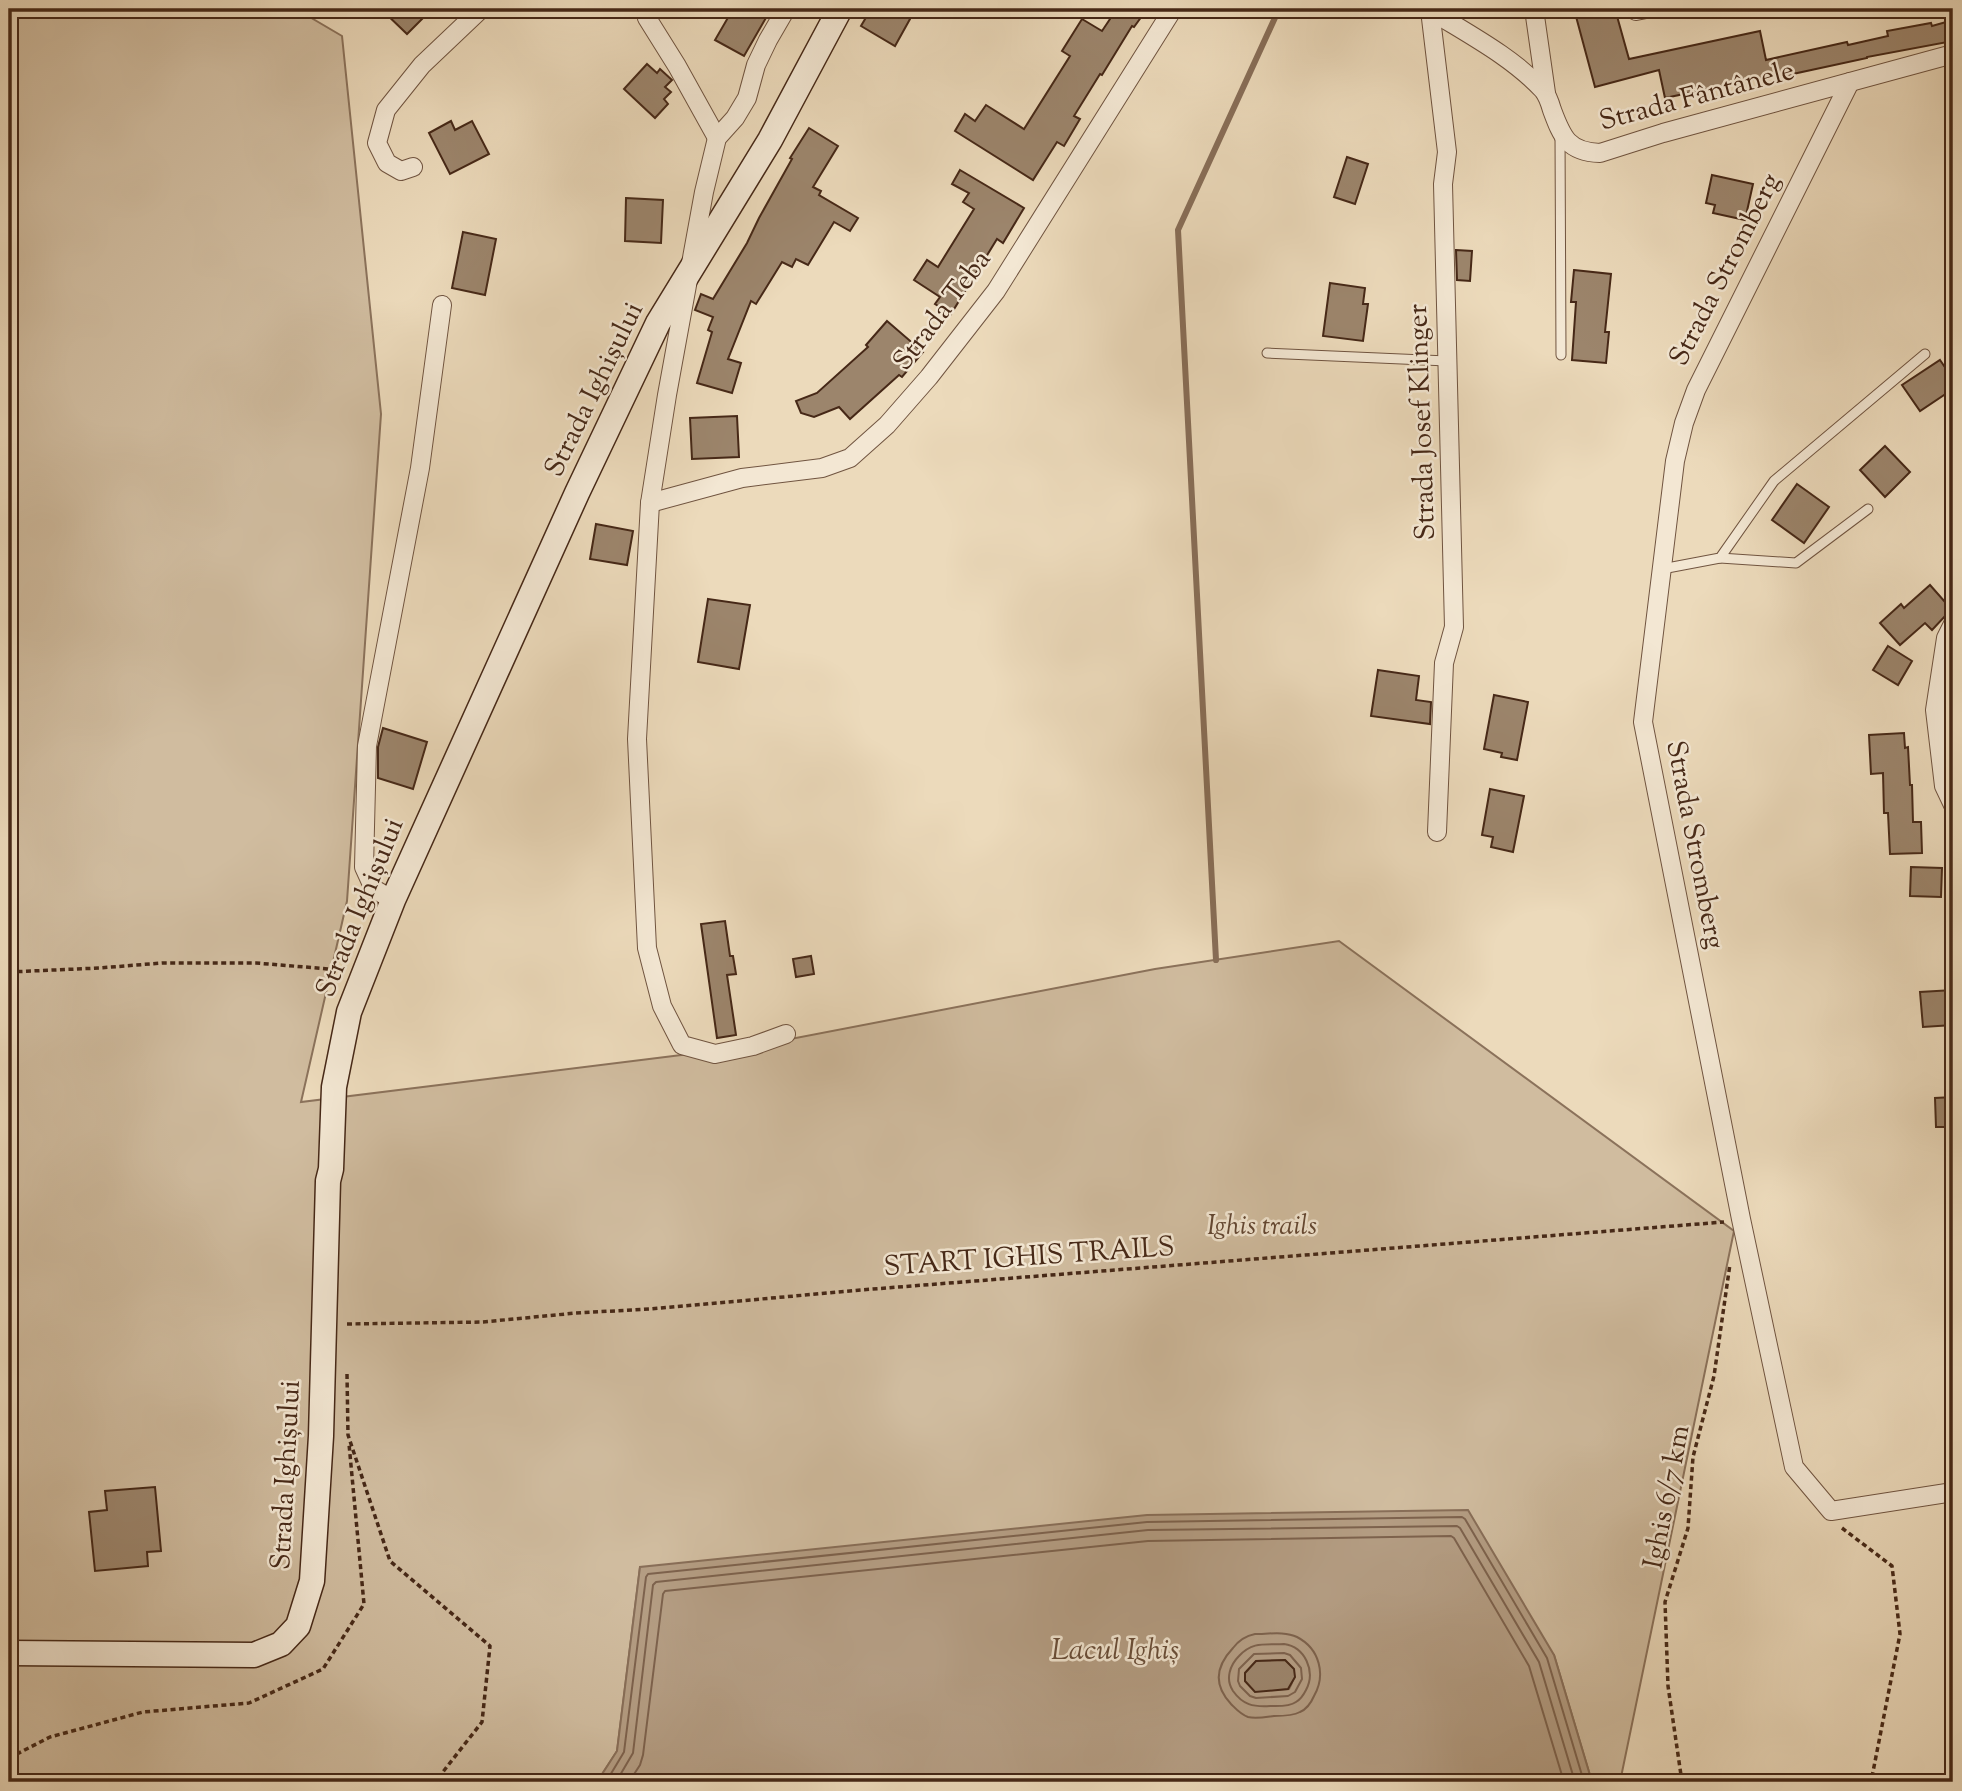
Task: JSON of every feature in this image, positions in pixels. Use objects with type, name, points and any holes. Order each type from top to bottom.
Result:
[{"type":"street","points":[[414,167],[401,171],[387,163],[377,143],[386,110],[422,65],[481,9]]},
{"type":"street","points":[[786,9],[757,65],[747,98],[735,118],[716,138],[704,192],[650,503],[637,739],[647,948],[662,1006],[682,1045],[715,1054],[753,1046],[786,1034]]},
{"type":"street","name":"Strada Ighișului","points":[[9,1653],[254,1655],[281,1644],[298,1626],[312,1581],[321,1436],[328,1181],[331,1169],[334,1087],[349,1012],[393,900],[577,492],[658,323],[770,140],[840,9]]},
{"type":"street","name":"Strada Teba","points":[[650,503],[742,478],[822,468],[850,458],[887,425],[929,377],[996,291],[1172,9]]},
{"type":"street","name":"Strada Fântânele","points":[[1429,9],[1508,59],[1546,93],[1560,132],[1572,146],[1600,153],[1663,133],[1953,54]]},
{"type":"street","name":"Strada Josef Klinger","points":[[1429,9],[1447,152],[1443,184],[1454,627],[1444,663],[1437,832]]},
{"type":"street","points":[[1534,9],[1546,93]]},
{"type":"street","points":[[647,18],[716,138]]},
{"type":"street","name":"Strada Stromberg","points":[[1850,82],[1696,390],[1684,423],[1675,461],[1643,722],[1741,1219],[1795,1470],[1831,1511],[1953,1492]]},
{"type":"street","points":[[393,900],[374,889],[363,867],[367,746],[420,468],[442,305]]},
{"type":"street","points":[[1953,624],[1946,638],[1946,687],[1935,710],[1944,786],[1953,805]]},
{"type":"lane","points":[[1560,132],[1561,355]]},
{"type":"lane","points":[[1267,353],[1447,361]]},
{"type":"lane","points":[[1720,558],[1774,481],[1925,354]]},
{"type":"lane","points":[[1662,569],[1720,558],[1796,563],[1868,509]]},
{"type":"path","points":[[9,972],[162,963],[256,963],[329,969],[360,984]]},
{"type":"path","name":"START IGHIS TRAILS","points":[[324,1325],[483,1322],[1724,1222]]},
{"type":"path","name":"Ighis 6/7 km","points":[[1682,1782],[1668,1686],[1665,1602],[1688,1528],[1693,1457],[1714,1376],[1731,1259]]},
{"type":"path","points":[[347,1367],[348,1435],[390,1561],[490,1646],[482,1723],[435,1782]]},
{"type":"green space","name":"Ighis trails","points":[[9,9],[296,9],[342,36],[381,414],[347,901],[301,1102],[754,1046],[1155,969],[1339,941],[1734,1231],[1620,1782],[1592,1782],[1554,1655],[640,1567],[617,1751],[597,1782],[9,1782]]},
{"type":"water","name":"Lacul Ighiș","points":[[1468,1510],[1554,1655],[1592,1782],[597,1782],[617,1751],[640,1567],[1147,1515]],"holes":[[[1285,1660],[1294,1674],[1289,1689],[1255,1691],[1245,1681],[1245,1673],[1256,1661]]]},
{"type":"building","points":[[381,9],[432,9],[407,34]]},
{"type":"building","points":[[733,9],[771,9],[744,56],[715,40]]},
{"type":"building","points":[[871,9],[894,9],[910,19],[895,46],[861,26]]},
{"type":"building","points":[[1108,9],[1147,9],[1134,27],[1132,26],[1074,116],[1080,119],[1064,146],[1057,142],[1033,180],[955,131],[965,114],[975,121],[986,105],[1024,129],[1070,56],[1062,51],[1082,19],[1102,31],[1114,13]]},
{"type":"building","points":[[1574,9],[1615,9],[1629,59],[1760,31],[1766,60],[1888,36],[1887,31],[1931,23],[1932,26],[1953,20],[1953,41],[1665,98],[1659,70],[1595,87]]},
{"type":"building","points":[[647,64],[657,73],[660,69],[672,80],[665,87],[671,92],[664,99],[668,104],[655,118],[624,89]]},
{"type":"building","points":[[451,121],[455,130],[472,121],[489,154],[450,174],[429,133]]},
{"type":"building","points":[[809,128],[838,146],[813,187],[821,191],[819,195],[858,218],[850,231],[834,222],[808,265],[796,259],[792,267],[782,262],[756,304],[751,301],[728,359],[741,363],[732,393],[697,383],[712,332],[708,330],[713,317],[695,310],[701,294],[713,299],[747,243],[792,159],[790,158]]},
{"type":"building","points":[[1347,157],[1368,164],[1355,204],[1334,197]]},
{"type":"building","points":[[960,170],[1024,208],[1003,243],[997,239],[951,314],[935,304],[940,297],[914,280],[927,260],[938,267],[974,209],[963,202],[969,193],[952,184]]},
{"type":"building","points":[[1712,175],[1753,184],[1745,220],[1713,213],[1715,205],[1706,203]]},
{"type":"building","points":[[626,198],[663,200],[661,243],[625,241]]},
{"type":"building","points":[[463,232],[496,239],[485,295],[452,288]]},
{"type":"building","points":[[1456,250],[1472,251],[1470,281],[1457,280]]},
{"type":"building","points":[[1574,270],[1611,274],[1605,332],[1609,332],[1606,363],[1572,360],[1576,302],[1571,302]]},
{"type":"building","points":[[1330,283],[1365,288],[1363,304],[1368,304],[1363,341],[1323,336]]},
{"type":"building","points":[[887,321],[923,352],[902,377],[899,375],[850,419],[839,407],[814,417],[801,413],[796,401],[817,393],[868,347],[866,345]]},
{"type":"building","points":[[1940,360],[1953,379],[1953,389],[1920,411],[1902,385]]},
{"type":"building","points":[[737,416],[739,457],[692,459],[690,418]]},
{"type":"building","points":[[1885,446],[1910,472],[1885,497],[1860,470]]},
{"type":"building","points":[[1797,484],[1829,507],[1804,543],[1772,520]]},
{"type":"building","points":[[596,524],[633,531],[627,565],[590,559]]},
{"type":"building","points":[[1930,585],[1953,611],[1932,630],[1925,623],[1900,645],[1880,623],[1901,604],[1904,608]]},
{"type":"building","points":[[708,599],[750,605],[739,669],[698,662]]},
{"type":"building","points":[[1888,646],[1912,661],[1898,685],[1873,670]]},
{"type":"building","points":[[1378,670],[1419,676],[1416,700],[1431,702],[1430,724],[1371,716]]},
{"type":"building","points":[[1494,695],[1528,702],[1517,760],[1501,757],[1502,753],[1484,749]]},
{"type":"building","points":[[383,728],[427,742],[413,789],[378,778],[378,747]]},
{"type":"building","points":[[1904,733],[1912,785],[1913,822],[1921,822],[1922,853],[1890,854],[1888,813],[1884,813],[1883,773],[1871,774],[1869,735]]},
{"type":"building","points":[[1490,789],[1524,796],[1513,852],[1491,847],[1493,837],[1482,835]]},
{"type":"building","points":[[1911,867],[1942,868],[1941,897],[1910,896]]},
{"type":"building","points":[[725,921],[730,956],[733,956],[736,974],[727,975],[736,1035],[717,1038],[701,924]]},
{"type":"building","points":[[811,956],[814,974],[796,977],[793,959]]},
{"type":"building","points":[[1953,990],[1953,1025],[1923,1027],[1920,992]]},
{"type":"building","points":[[1953,1097],[1953,1127],[1936,1127],[1935,1098]]},
{"type":"building","points":[[155,1487],[161,1551],[147,1552],[148,1566],[95,1571],[89,1512],[107,1510],[105,1491]]},
{"type":"building","points":[[1285,1660],[1294,1669],[1295,1677],[1288,1689],[1255,1692],[1245,1681],[1245,1673],[1256,1661]]},
{"type":"waterway","points":[[1216,960],[1178,230],[1279,9]]}]
